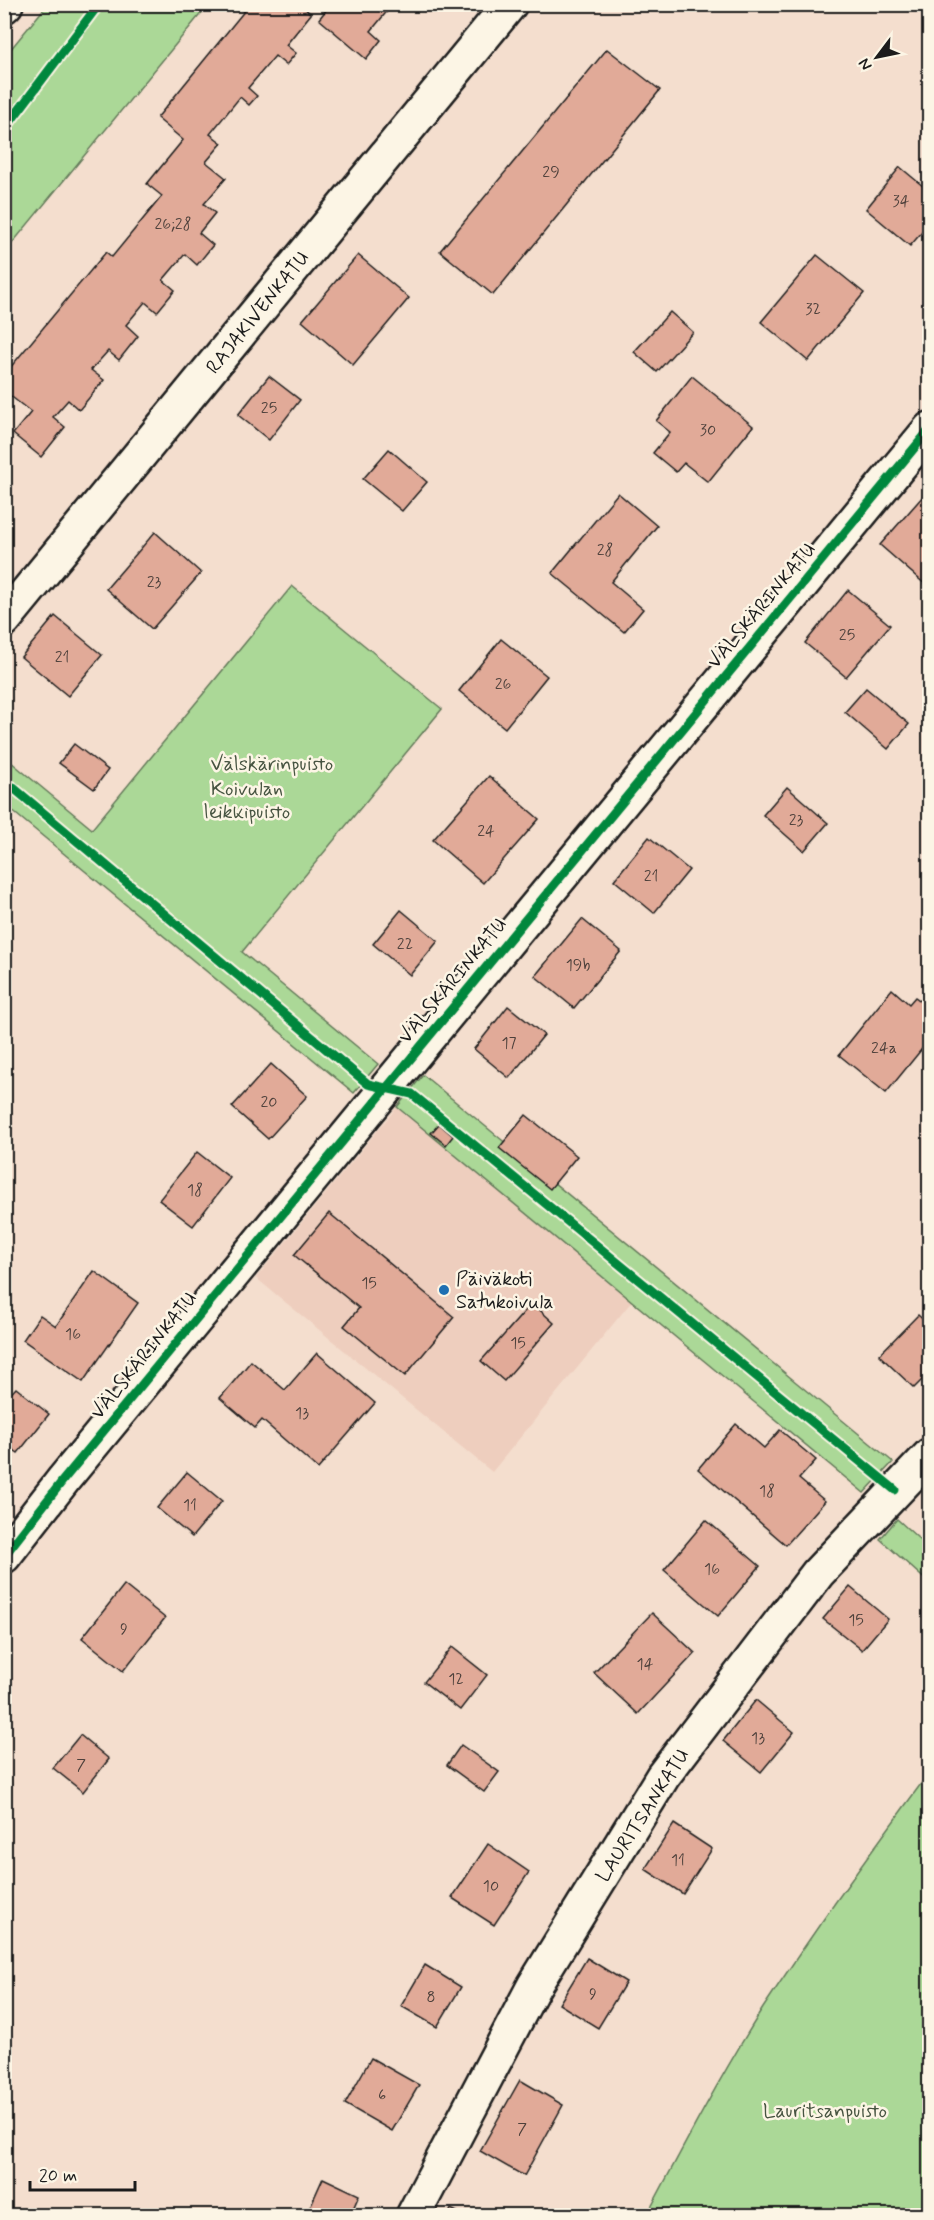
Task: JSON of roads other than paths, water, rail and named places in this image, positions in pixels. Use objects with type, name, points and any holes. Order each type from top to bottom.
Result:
[{"type":"street","name":"RAJAKIVENKATU","points":[[4,620],[510,4]]},
{"type":"street","name":"VÄLSKÄRINKATU","points":[[4,1556],[86,1452],[930,429]]},
{"type":"street","name":"LAURITSANKATU","points":[[413,2216],[534,1986],[663,1776],[818,1573],[930,1455]]},
{"type":"place","name":"Päiväkoti Satukoivula","points":[[444,1290]]},
{"type":"park label","name":"Välskärinpuisto","points":[[272,763]]},
{"type":"park label","name":"Koivulan leikkipuisto","points":[[247,800]]},
{"type":"park label","name":"Lauritsanpuisto","points":[[825,2110]]}]
